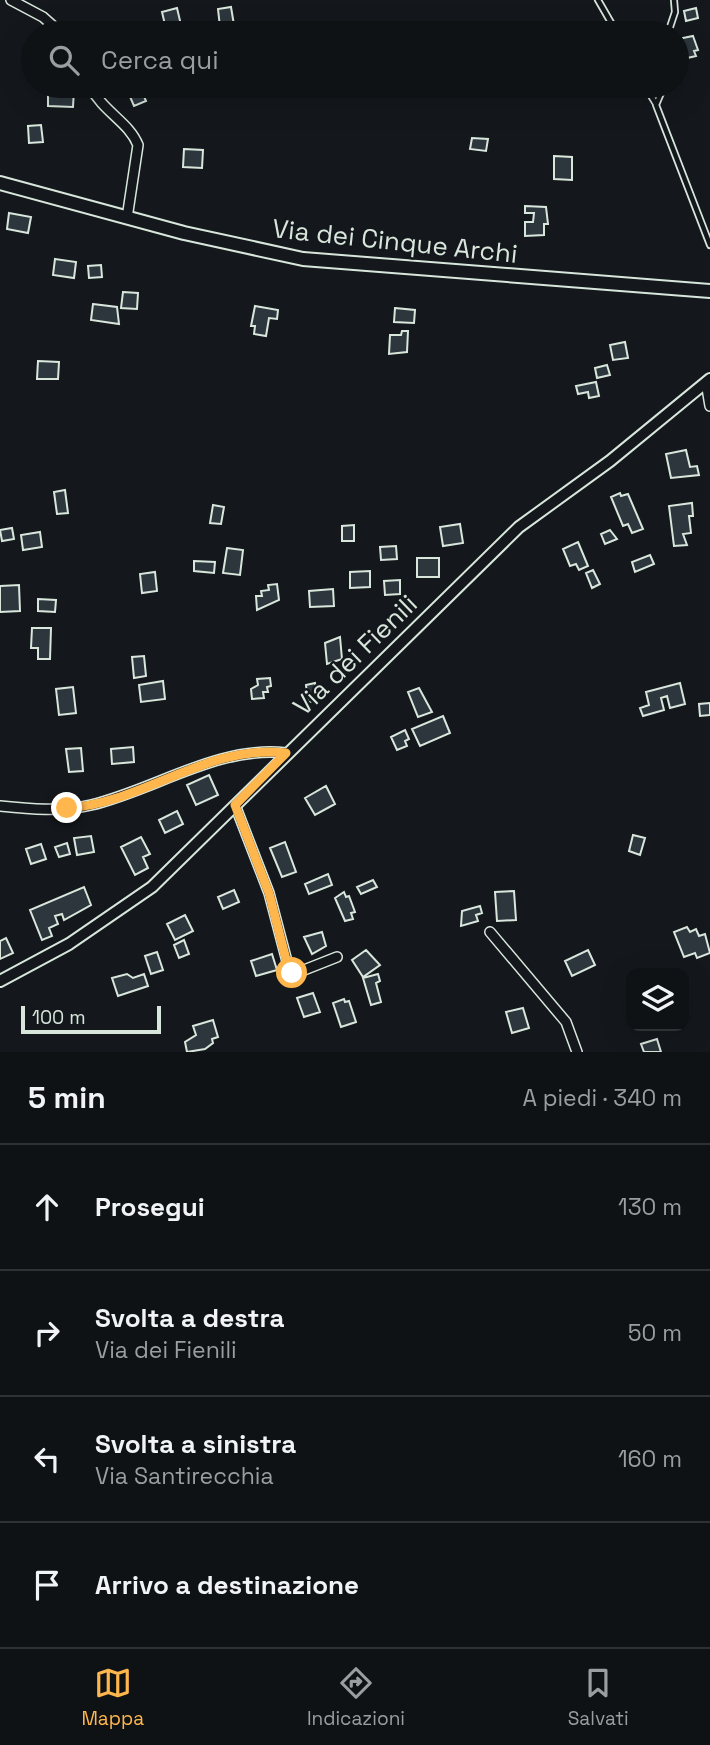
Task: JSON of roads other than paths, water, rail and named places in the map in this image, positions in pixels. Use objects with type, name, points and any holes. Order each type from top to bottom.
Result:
[{"type":"main road","name":"Via dei Cinque Archi","points":[[0,183],[127,218],[312,260],[710,291]]},
{"type":"street","points":[[11,0],[47,21]]},
{"type":"street","points":[[97,98],[101,106],[127,128],[138,145],[127,218]]},
{"type":"street","name":"Via dei Fienili","points":[[708,381],[710,406]]},
{"type":"street","name":"Via dei Fienili","points":[[0,981],[64,947],[136,899],[166,874],[286,753],[525,522],[610,461],[708,381]]},
{"type":"street","points":[[0,806],[37,809],[88,806],[219,761],[262,752],[286,753]]},
{"type":"street","points":[[235,805],[266,885],[289,969],[299,972],[337,957]]},
{"type":"street","points":[[490,932],[566,1022],[577,1052]]},
{"type":"lane","points":[[598,0],[610,21]]},
{"type":"lane","points":[[672,21],[675,12],[674,0]]},
{"type":"lane","points":[[652,98],[710,245]]},
{"type":"lane","points":[[656,105],[659,98]]}]
